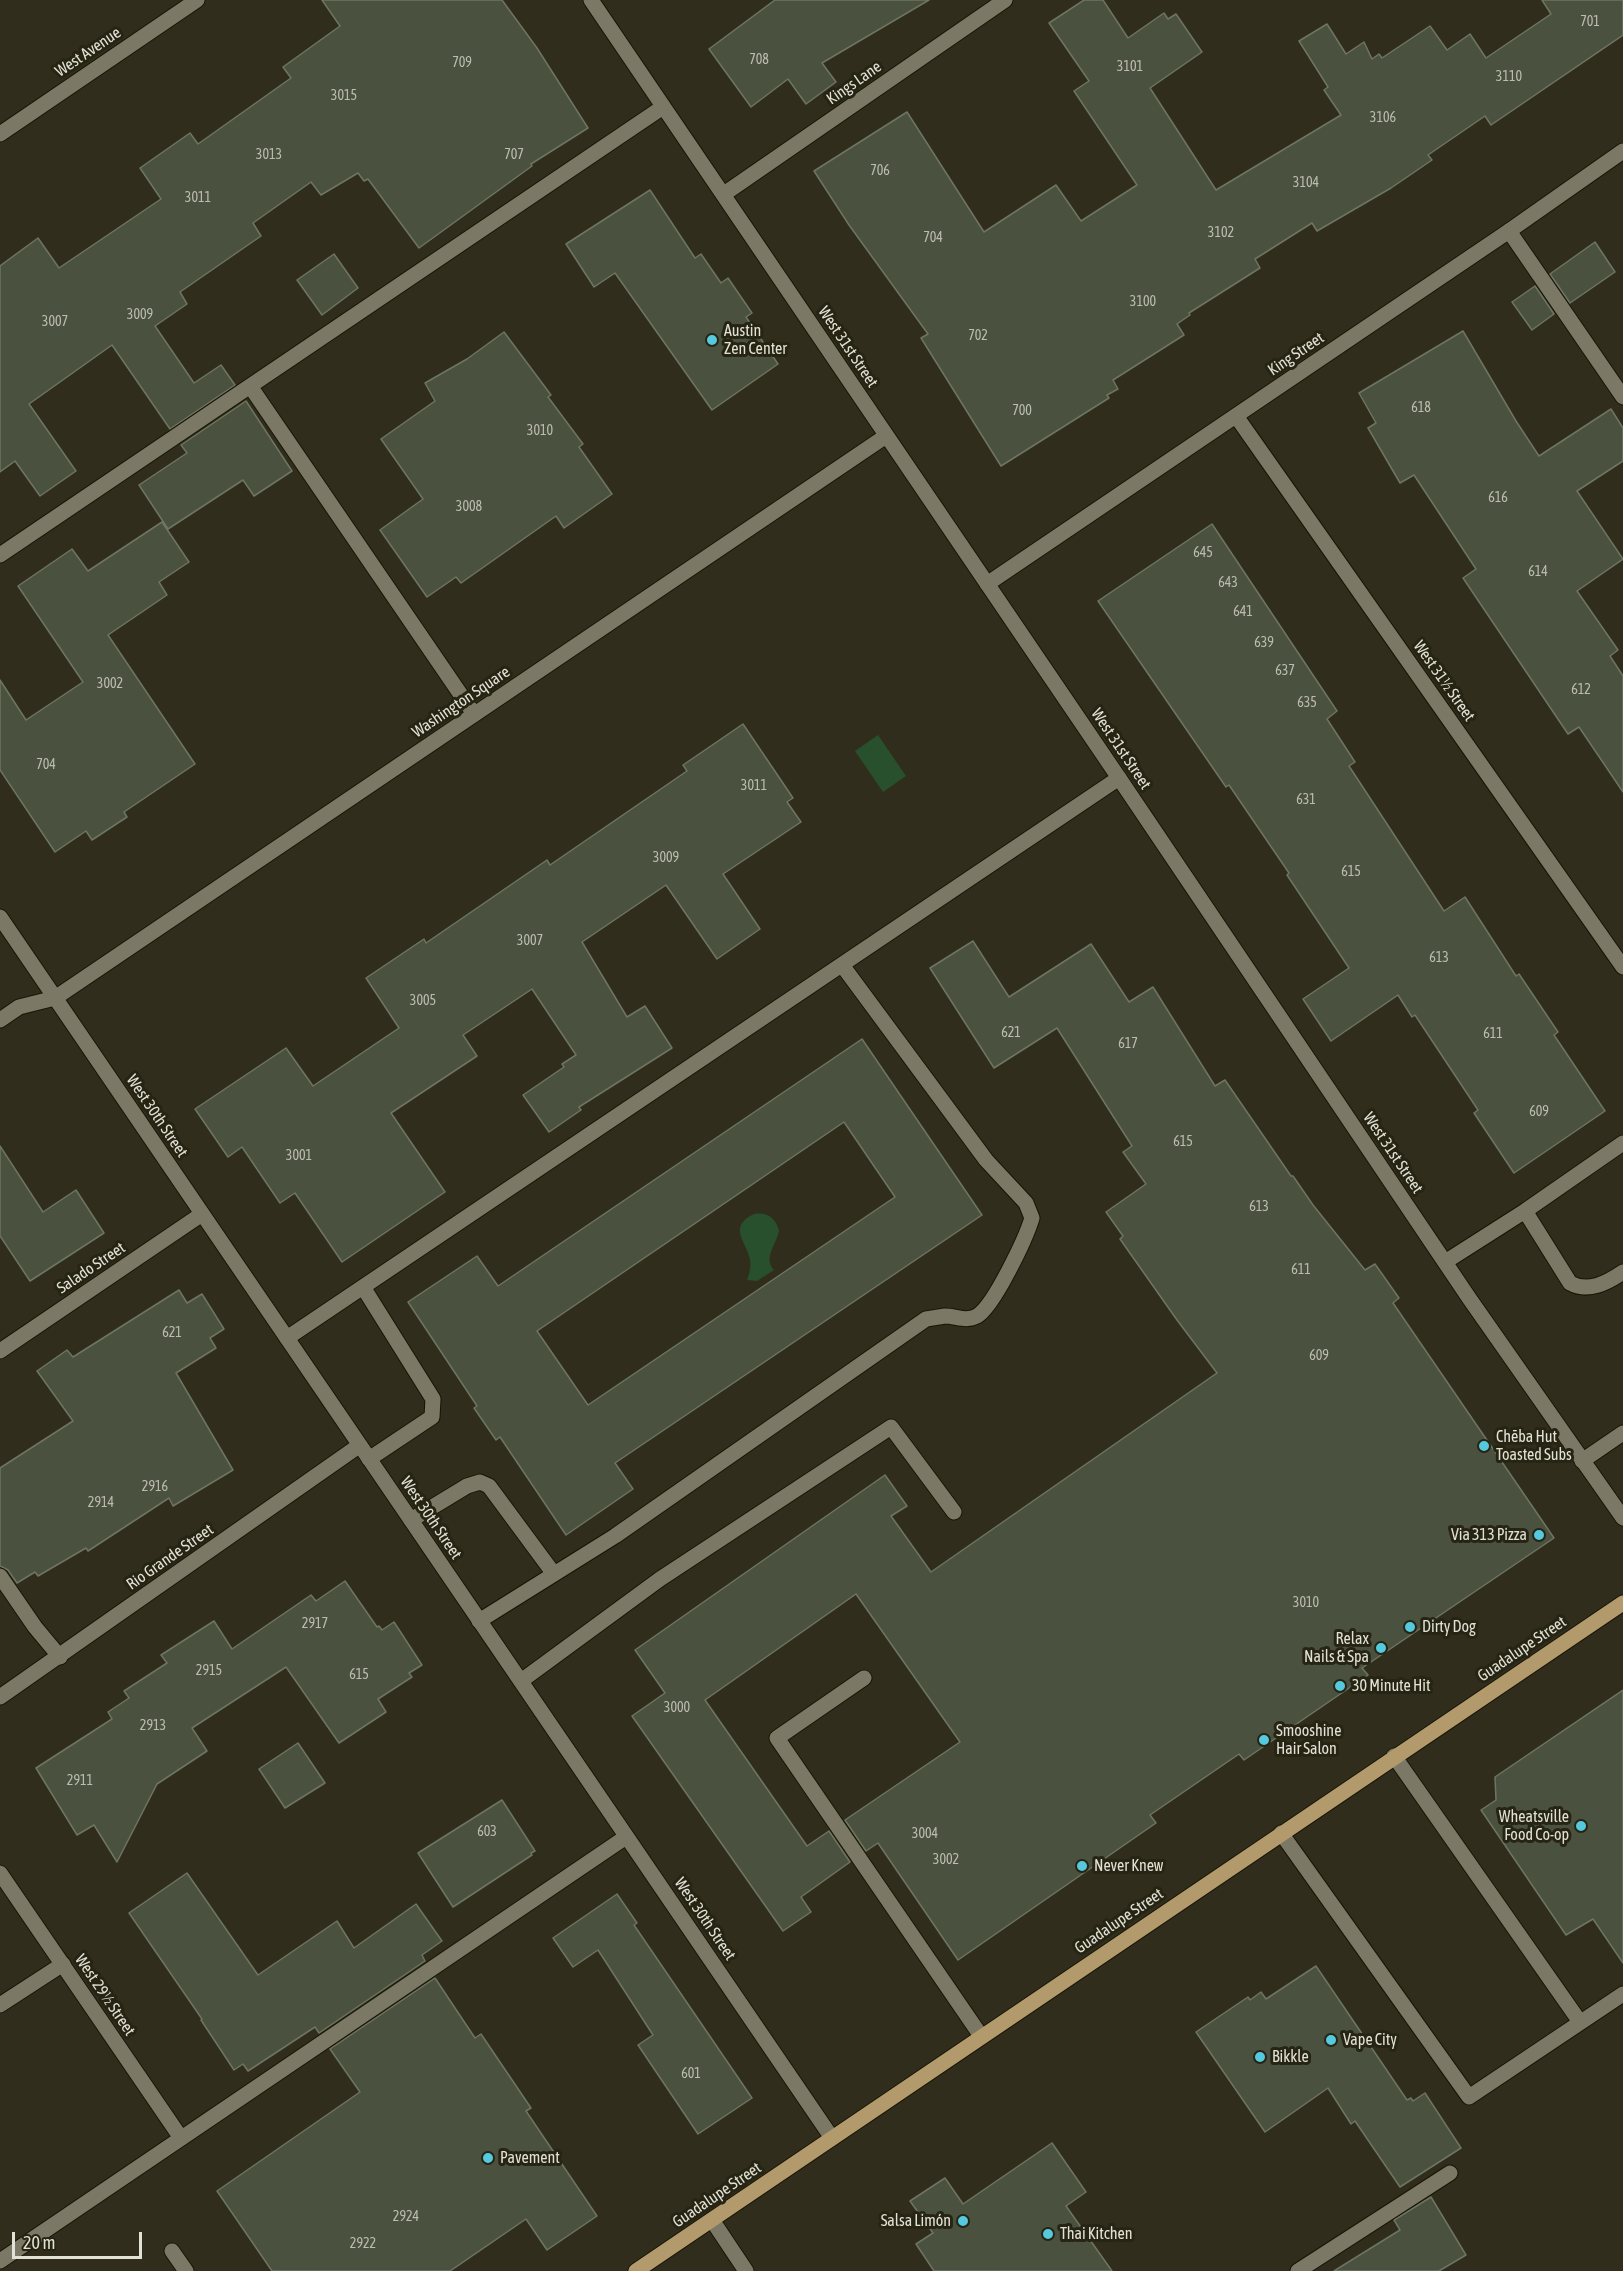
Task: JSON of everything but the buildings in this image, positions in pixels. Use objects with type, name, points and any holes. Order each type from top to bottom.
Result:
[{"type":"main road","name":"Guadalupe Street","points":[[636,2271],[1623,1603]]},
{"type":"street","name":"West Avenue","points":[[0,134],[197,0]]},
{"type":"street","name":"West 31st Street","points":[[591,0],[1445,1262],[1623,1518]]},
{"type":"street","name":"Kings Lane","points":[[723,194],[1005,0]]},
{"type":"street","points":[[0,555],[663,107]]},
{"type":"street","name":"King Street","points":[[987,584],[1623,152]]},
{"type":"street","points":[[1509,231],[1623,397]]},
{"type":"street","points":[[250,386],[474,714]]},
{"type":"street","name":"West 31½ Street","points":[[1236,416],[1623,967]]},
{"type":"street","name":"Washington Square","points":[[55,998],[886,436]]},
{"type":"street","points":[[287,1338],[1119,778]]},
{"type":"street","name":"West 30th Street","points":[[0,917],[832,2138]]},
{"type":"street","points":[[479,1621],[615,1536],[926,1319],[947,1316],[962,1320],[976,1316],[988,1305],[1027,1232],[1032,1218],[1026,1203],[986,1160],[842,964]]},
{"type":"street","points":[[0,1020],[19,1007],[55,998]]},
{"type":"street","points":[[1445,1262],[1525,1211],[1623,1143]]},
{"type":"street","points":[[1525,1211],[1570,1283],[1588,1288],[1610,1281],[1623,1272]]},
{"type":"street","name":"Salado Street","points":[[0,1351],[202,1214]]},
{"type":"street","points":[[363,1287],[433,1399],[434,1408],[432,1417],[369,1459]]},
{"type":"street","points":[[521,1681],[660,1579],[891,1427],[954,1512]]},
{"type":"street","points":[[1582,1461],[1623,1433]]},
{"type":"street","name":"Rio Grande Street","points":[[0,1697],[360,1445]]},
{"type":"street","points":[[411,1520],[467,1486],[480,1482],[489,1486],[554,1574]]},
{"type":"street","points":[[0,1576],[35,1627],[60,1657]]},
{"type":"street","points":[[864,1678],[777,1738],[981,2036]]},
{"type":"street","points":[[1394,1756],[1580,2022]]},
{"type":"street","points":[[1281,1833],[1469,2097],[1623,1994]]},
{"type":"street","points":[[0,2261],[626,1836]]},
{"type":"street","name":"West 29½ Street","points":[[0,1873],[181,2138]]},
{"type":"street","points":[[0,2005],[63,1964]]},
{"type":"street","points":[[1298,2271],[1450,2173]]},
{"type":"street","points":[[712,2220],[746,2271]]},
{"type":"street","points":[[172,2251],[186,2271]]},
{"type":"shaded area","points":[[878,735],[906,776],[883,792],[855,751]]},
{"type":"shaded area","points":[[754,1214],[770,1217],[776,1223],[779,1231],[770,1256],[774,1270],[757,1281],[747,1280],[750,1262],[740,1233],[742,1223]]},
{"type":"place","name":"Austin Zen Center","points":[[712,340]]},
{"type":"place","name":"Chēba Hut Toasted Subs","points":[[1484,1446]]},
{"type":"place","name":"Via 313 Pizza","points":[[1539,1535]]},
{"type":"place","name":"Dirty Dog","points":[[1410,1627]]},
{"type":"place","name":"Relax Nails & Spa","points":[[1381,1648]]},
{"type":"place","name":"30 Minute Hit","points":[[1340,1686]]},
{"type":"place","name":"Smooshine Hair Salon","points":[[1264,1740]]},
{"type":"place","name":"Wheatsville Food Co-op","points":[[1581,1826]]},
{"type":"place","name":"Never Knew","points":[[1082,1866]]},
{"type":"place","name":"Vape City","points":[[1331,2040]]},
{"type":"place","name":"Bikkle","points":[[1260,2057]]},
{"type":"place","name":"Pavement","points":[[488,2158]]},
{"type":"place","name":"Salsa Limón","points":[[963,2221]]},
{"type":"place","name":"Thai Kitchen","points":[[1048,2234]]}]
